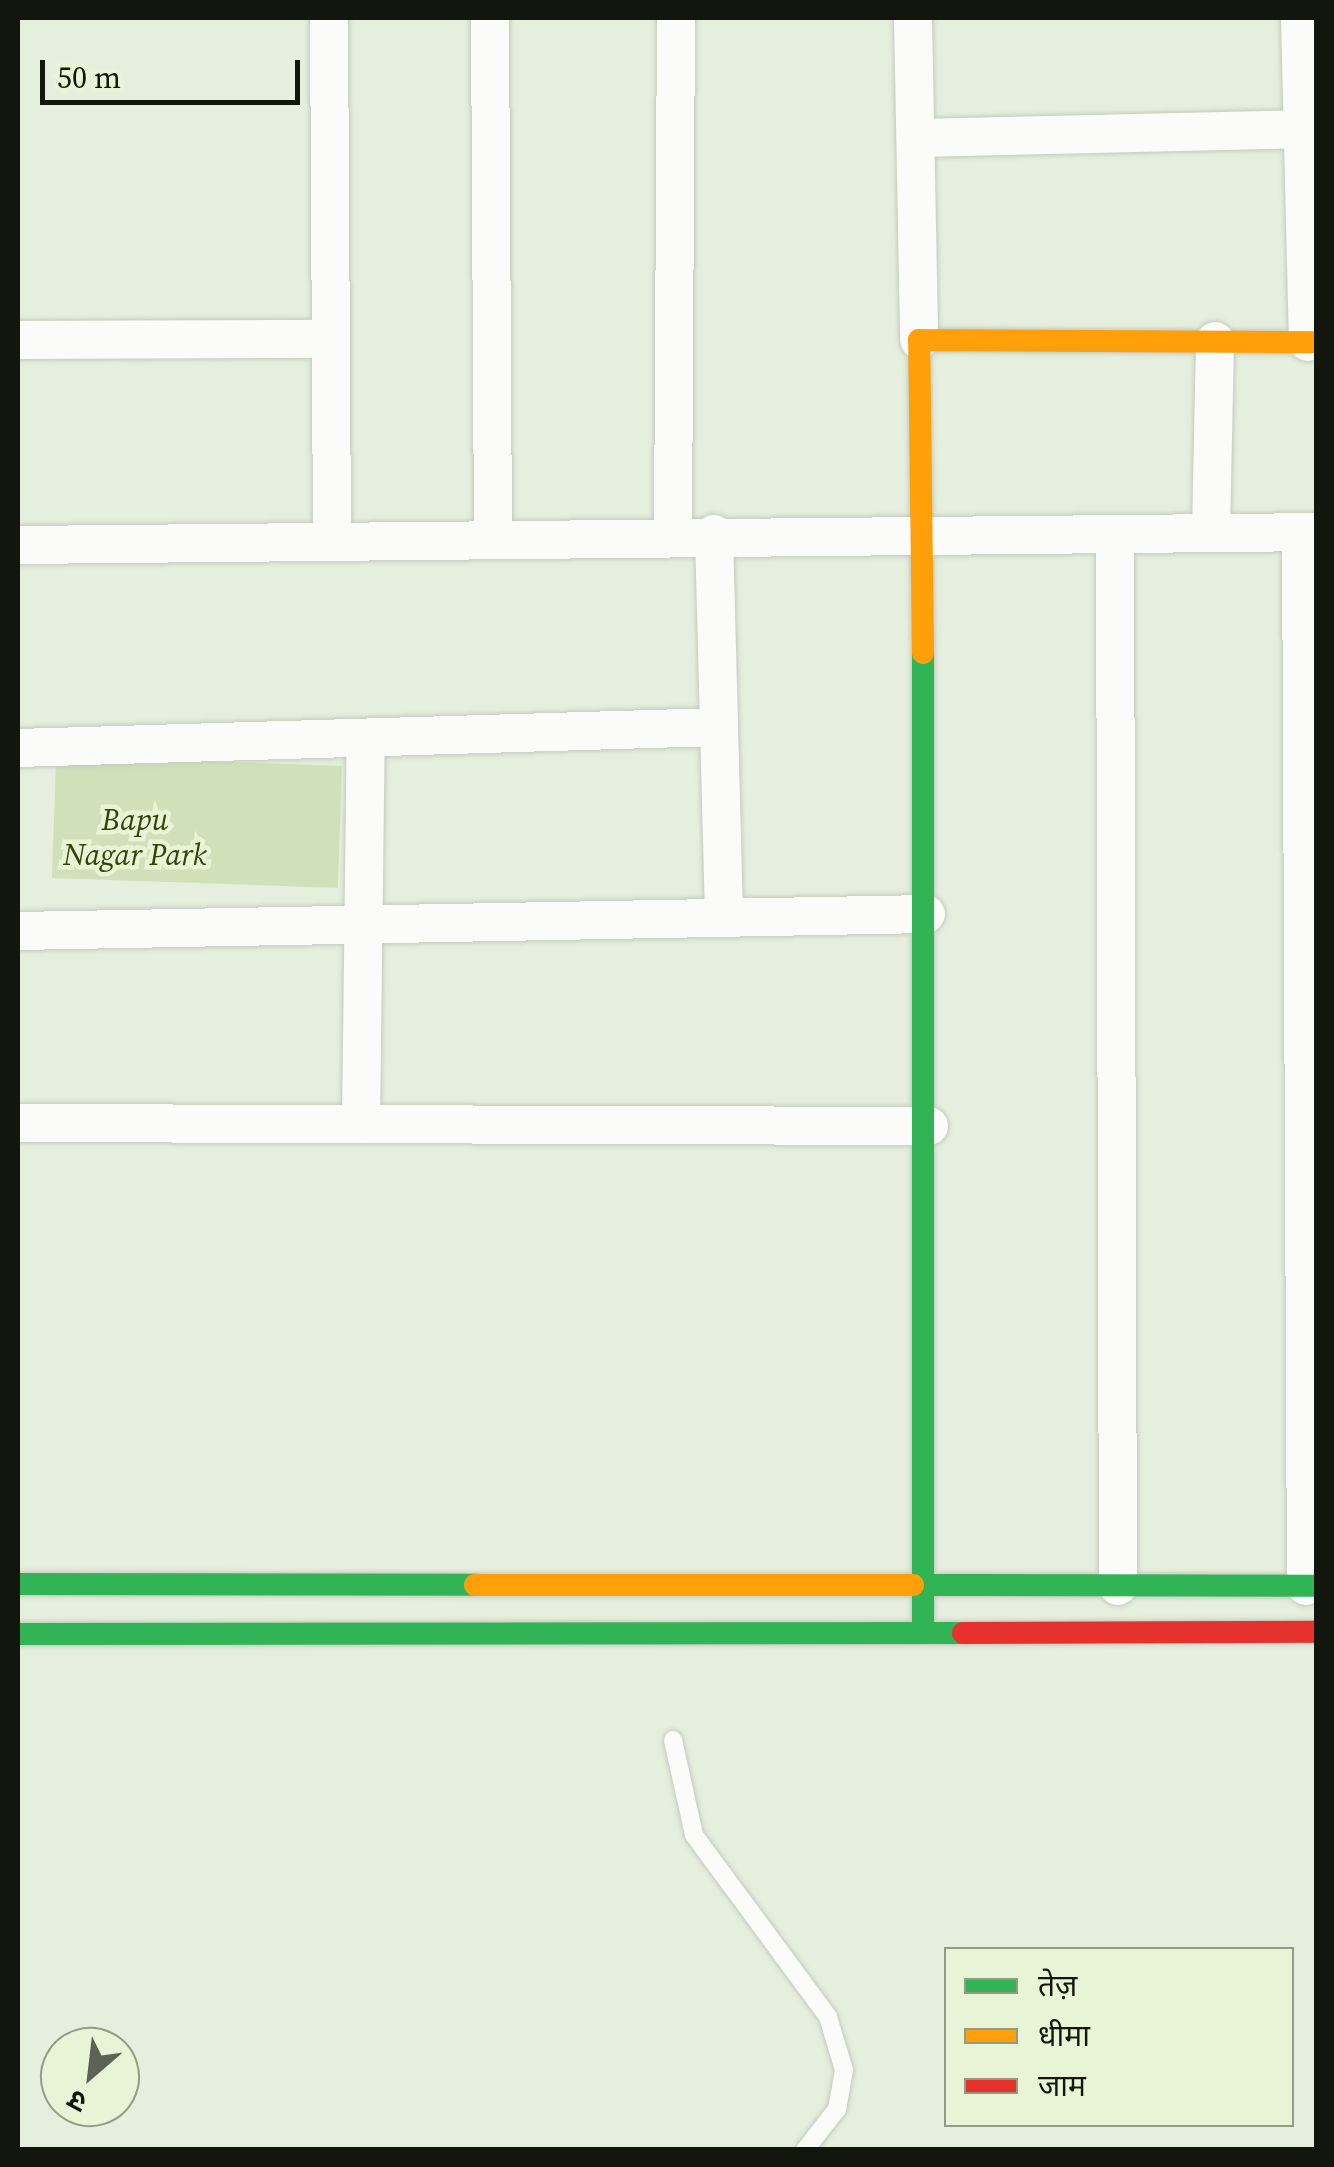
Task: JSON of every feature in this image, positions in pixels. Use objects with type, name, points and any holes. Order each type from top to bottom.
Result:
[{"type":"main road","points":[[922,1630],[929,1126],[919,536],[920,340],[1312,342]]},
{"type":"main road","points":[[18,1584],[923,1582],[1311,1586]]},
{"type":"main road","points":[[18,1634],[1316,1632]]},
{"type":"street","points":[[329,18],[332,539]]},
{"type":"street","points":[[490,18],[493,537]]},
{"type":"street","points":[[673,534],[676,18]]},
{"type":"street","points":[[913,18],[920,340]]},
{"type":"street","points":[[1300,18],[1300,129],[1312,342]]},
{"type":"street","points":[[916,138],[1300,129]]},
{"type":"street","points":[[18,340],[328,339]]},
{"type":"street","points":[[1211,532],[1215,341]]},
{"type":"street","points":[[18,545],[673,534],[1309,532],[1311,1586]]},
{"type":"street","points":[[714,534],[724,917]]},
{"type":"street","points":[[1115,534],[1118,1586]]},
{"type":"street","points":[[18,748],[366,741],[719,727]]},
{"type":"street","points":[[361,1124],[360,924],[366,741]]},
{"type":"street","points":[[18,930],[926,914]]},
{"type":"street","points":[[18,1123],[929,1126]]},
{"type":"lane","points":[[674,1740],[694,1835],[828,2017],[844,2070],[837,2109],[806,2150]]},
{"type":"green space","name":"Bapu Nagar Park","points":[[56,756],[342,766],[338,888],[52,878]]},
{"type":"traffic: fast","points":[[923,653],[923,1630]]},
{"type":"traffic: fast","points":[[18,1584],[475,1585]]},
{"type":"traffic: fast","points":[[913,1585],[1316,1586]]},
{"type":"traffic: fast","points":[[18,1634],[963,1633]]},
{"type":"traffic: slow","points":[[923,653],[919,340],[1316,342]]},
{"type":"traffic: slow","points":[[475,1585],[913,1585]]},
{"type":"traffic: jam","points":[[963,1633],[1316,1632]]}]
